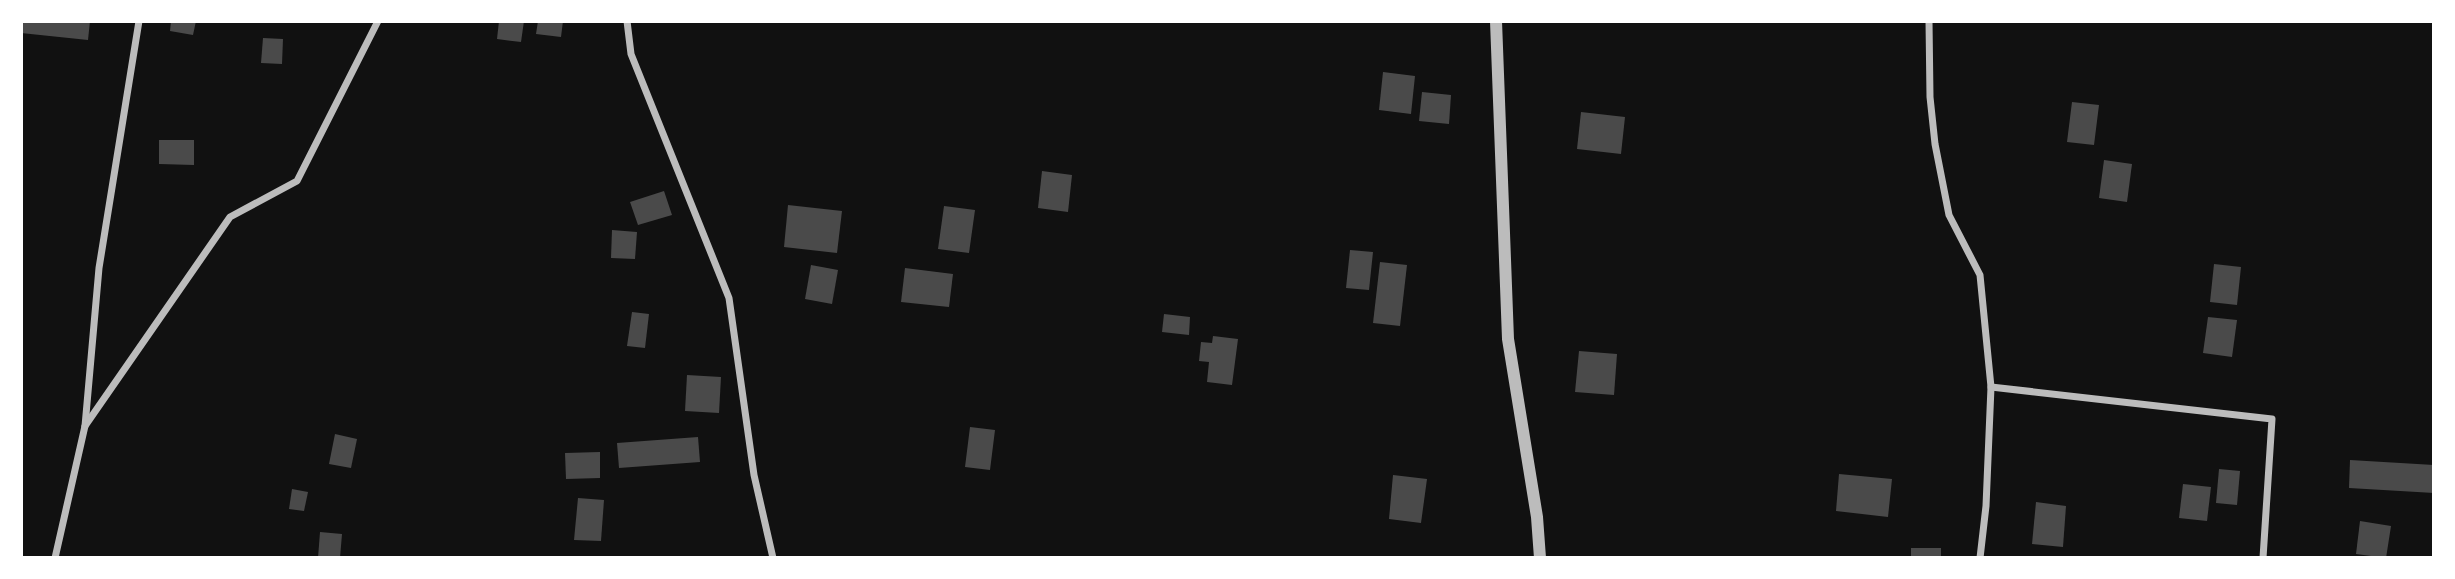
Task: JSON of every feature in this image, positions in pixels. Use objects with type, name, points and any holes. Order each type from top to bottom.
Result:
[{"type":"street","points":[[55,558],[85,426],[99,268],[139,21]]},
{"type":"street","points":[[85,426],[230,217],[297,181],[378,21]]},
{"type":"street","points":[[627,21],[631,54],[729,298],[754,475],[773,558]]},
{"type":"street","points":[[1496,21],[1508,338],[1537,517],[1540,558]]},
{"type":"street","points":[[1929,21],[1930,97],[1935,144],[1949,215],[1980,275],[1991,387],[1986,506],[1980,558]]},
{"type":"street","points":[[1991,387],[2272,419],[2263,558]]},
{"type":"building","points":[[21,21],[90,21],[88,40],[21,33]]},
{"type":"building","points":[[171,21],[196,21],[193,35],[170,31]]},
{"type":"building","points":[[499,21],[524,21],[521,42],[497,39]]},
{"type":"building","points":[[538,21],[563,21],[561,37],[536,34]]},
{"type":"building","points":[[263,38],[283,39],[282,64],[261,63]]},
{"type":"building","points":[[1383,72],[1415,76],[1411,114],[1379,110]]},
{"type":"building","points":[[1422,92],[1451,95],[1449,124],[1419,121]]},
{"type":"building","points":[[2072,102],[2099,105],[2094,145],[2067,142]]},
{"type":"building","points":[[1581,112],[1625,117],[1621,154],[1577,149]]},
{"type":"building","points":[[159,140],[194,140],[194,165],[159,164]]},
{"type":"building","points":[[2104,160],[2132,164],[2127,202],[2099,198]]},
{"type":"building","points":[[1042,171],[1072,175],[1068,212],[1038,208]]},
{"type":"building","points":[[664,191],[672,215],[638,225],[630,202]]},
{"type":"building","points":[[788,205],[842,211],[837,253],[784,247]]},
{"type":"building","points":[[944,206],[975,210],[969,253],[938,249]]},
{"type":"building","points":[[612,230],[637,232],[635,259],[611,258]]},
{"type":"building","points":[[1350,250],[1373,252],[1369,290],[1346,288]]},
{"type":"building","points":[[1380,262],[1407,265],[1400,326],[1373,323]]},
{"type":"building","points":[[2214,264],[2241,267],[2237,305],[2210,302]]},
{"type":"building","points":[[811,265],[838,270],[832,304],[805,299]]},
{"type":"building","points":[[905,268],[953,274],[949,307],[901,302]]},
{"type":"building","points":[[632,312],[649,314],[645,348],[627,346]]},
{"type":"building","points":[[1164,314],[1190,317],[1189,335],[1162,332]]},
{"type":"building","points":[[2208,317],[2237,320],[2232,357],[2203,353]]},
{"type":"building","points":[[1213,336],[1238,339],[1232,385],[1207,382],[1209,362],[1199,361],[1201,342],[1212,343]]},
{"type":"building","points":[[1579,351],[1617,354],[1614,395],[1575,392]]},
{"type":"building","points":[[687,375],[721,377],[719,413],[685,411]]},
{"type":"building","points":[[970,427],[995,430],[990,470],[965,467]]},
{"type":"building","points":[[335,434],[357,439],[351,468],[329,464]]},
{"type":"building","points":[[698,437],[700,462],[619,468],[617,443]]},
{"type":"building","points":[[600,452],[600,478],[566,479],[565,453]]},
{"type":"building","points":[[2350,460],[2434,465],[2434,493],[2349,488]]},
{"type":"building","points":[[2219,469],[2240,471],[2237,505],[2216,503]]},
{"type":"building","points":[[1839,474],[1892,479],[1888,517],[1836,511]]},
{"type":"building","points":[[1393,475],[1427,479],[1421,523],[1389,519]]},
{"type":"building","points":[[2183,484],[2211,487],[2207,521],[2179,518]]},
{"type":"building","points":[[292,489],[308,492],[304,511],[289,509]]},
{"type":"building","points":[[578,498],[604,500],[601,541],[574,540]]},
{"type":"building","points":[[2036,502],[2066,506],[2063,547],[2032,544]]},
{"type":"building","points":[[2360,521],[2391,526],[2386,558],[2356,554]]},
{"type":"building","points":[[320,532],[342,534],[340,558],[318,558]]},
{"type":"building","points":[[1911,548],[1941,548],[1941,558],[1911,558]]}]
